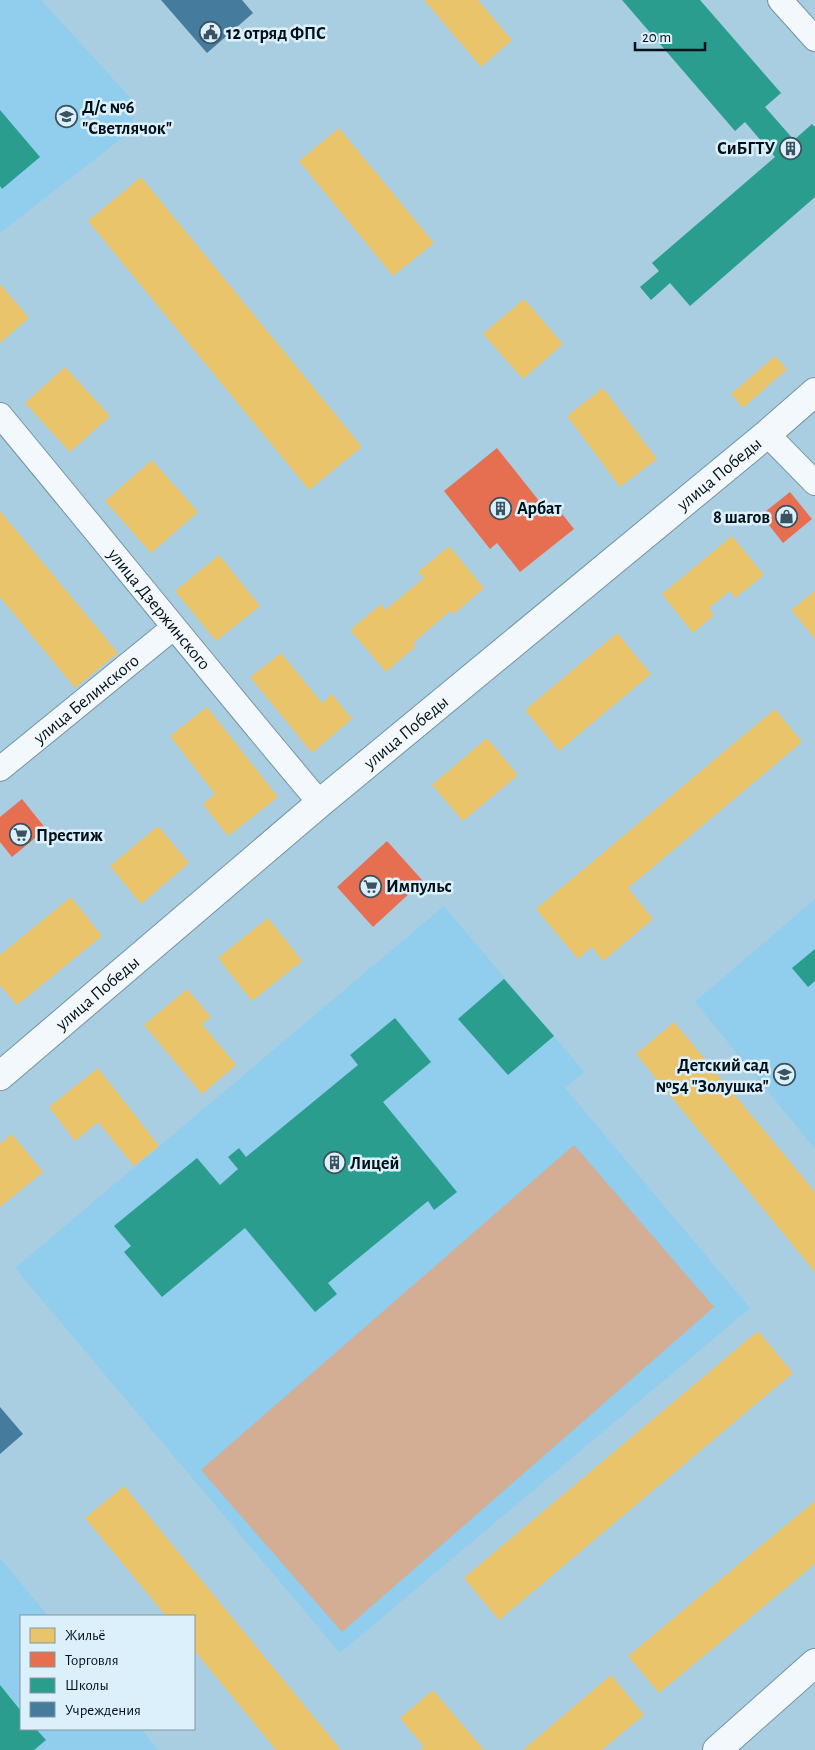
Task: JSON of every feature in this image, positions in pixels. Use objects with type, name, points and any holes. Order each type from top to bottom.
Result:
[{"type":"street","points":[[780,0],[815,39]]},
{"type":"street","name":"улица Победы","points":[[0,1076],[320,803],[767,434],[815,392]]},
{"type":"street","name":"улица Дзержинского","points":[[0,415],[320,803]]},
{"type":"street","points":[[767,434],[815,483]]},
{"type":"street","name":"улица Белинского","points":[[0,770],[174,628]]},
{"type":"street","points":[[717,1750],[815,1662]]},
{"type":"shaded area","name":"Д/с №6 \"Светлячок\"","points":[[0,0],[41,0],[135,103],[131,131],[0,233]]},
{"type":"shaded area","name":"Детский сад №54 \"Золушка\"","points":[[815,899],[815,1149],[695,1002]]},
{"type":"shaded area","points":[[444,906],[584,1072],[565,1088],[750,1308],[340,1653],[15,1268]]},
{"type":"shaded area","points":[[574,1145],[714,1307],[342,1632],[201,1470]]},
{"type":"shaded area","points":[[0,1558],[47,1615],[20,1615],[20,1730],[142,1730],[158,1750],[0,1750]]},
{"type":"building: Жильё","points":[[424,0],[478,0],[512,40],[481,67]]},
{"type":"building: Жильё","points":[[339,128],[434,243],[393,276],[299,161]]},
{"type":"building: Жильё","points":[[141,177],[362,447],[309,490],[88,221]]},
{"type":"building: Жильё","points":[[0,284],[29,318],[0,343]]},
{"type":"building: Жильё","points":[[524,299],[563,344],[523,379],[483,334]]},
{"type":"building: Жильё","points":[[775,356],[787,369],[743,408],[731,394]]},
{"type":"building: Жильё","points":[[65,367],[110,416],[70,452],[25,403]]},
{"type":"building: Жильё","points":[[603,388],[657,459],[620,487],[567,416]]},
{"type":"building: Жильё","points":[[152,460],[198,512],[151,553],[105,501]]},
{"type":"building: Жильё","points":[[0,511],[118,653],[75,688],[0,597]]},
{"type":"building: Жильё","points":[[732,536],[764,575],[735,598],[730,591],[709,608],[714,615],[693,633],[662,594]]},
{"type":"building: Жильё","points":[[449,546],[484,588],[454,614],[450,611],[413,643],[416,646],[386,672],[350,630],[381,604],[385,610],[424,578],[418,572]]},
{"type":"building: Жильё","points":[[219,555],[260,606],[216,641],[175,591]]},
{"type":"building: Жильё","points":[[815,591],[815,639],[791,610]]},
{"type":"building: Жильё","points":[[617,633],[651,674],[559,751],[525,710]]},
{"type":"building: Жильё","points":[[281,653],[322,703],[332,694],[352,719],[312,753],[250,677]]},
{"type":"building: Жильё","points":[[207,707],[278,797],[228,836],[203,804],[215,794],[170,736]]},
{"type":"building: Жильё","points":[[775,709],[802,742],[628,888],[653,919],[603,961],[592,947],[578,959],[536,909]]},
{"type":"building: Жильё","points":[[487,738],[518,775],[463,821],[432,785]]},
{"type":"building: Жильё","points":[[158,826],[189,863],[141,904],[110,866]]},
{"type":"building: Жильё","points":[[71,897],[102,936],[17,1005],[0,985],[0,955]]},
{"type":"building: Жильё","points":[[268,918],[302,961],[252,1001],[218,958]]},
{"type":"building: Жильё","points":[[187,989],[211,1017],[202,1024],[236,1065],[202,1094],[144,1025]]},
{"type":"building: Жильё","points":[[674,1022],[815,1192],[815,1272],[636,1054]]},
{"type":"building: Жильё","points":[[98,1068],[159,1146],[134,1166],[98,1122],[75,1141],[49,1107]]},
{"type":"building: Жильё","points":[[12,1134],[43,1172],[0,1207],[0,1144]]},
{"type":"building: Жильё","points":[[758,1331],[793,1373],[499,1620],[464,1578]]},
{"type":"building: Жильё","points":[[124,1486],[341,1750],[276,1750],[195,1651],[195,1615],[165,1615],[85,1518]]},
{"type":"building: Жильё","points":[[815,1501],[815,1564],[659,1693],[628,1656]]},
{"type":"building: Жильё","points":[[611,1675],[644,1715],[602,1750],[523,1750]]},
{"type":"building: Жильё","points":[[433,1690],[484,1750],[420,1750],[424,1747],[400,1718]]},
{"type":"building: Торговля","name":"Арбат","points":[[497,448],[547,511],[555,505],[574,529],[520,572],[497,543],[490,549],[444,491]]},
{"type":"building: Торговля","name":"8 шагов","points":[[790,492],[812,519],[783,543],[761,515]]},
{"type":"building: Торговля","points":[[22,799],[46,829],[12,857],[0,842],[0,817]]},
{"type":"building: Торговля","points":[[387,841],[423,881],[373,927],[337,887]]},
{"type":"building: Школы","name":"СиБГТУ","points":[[622,0],[700,0],[781,93],[765,107],[794,140],[812,124],[815,127],[815,197],[690,306],[670,283],[651,300],[640,287],[659,271],[652,263],[775,157],[745,122],[735,131]]},
{"type":"building: Школы","points":[[0,110],[40,157],[2,189],[0,186]]},
{"type":"building: Школы","points":[[815,949],[815,981],[808,987],[792,968]]},
{"type":"building: Школы","points":[[504,979],[554,1036],[508,1075],[458,1019]]},
{"type":"building: Школы","name":"Лицей","points":[[395,1018],[431,1062],[383,1102],[457,1192],[434,1210],[428,1201],[328,1283],[337,1294],[315,1312],[245,1228],[162,1297],[124,1252],[131,1246],[114,1226],[197,1158],[220,1185],[238,1169],[228,1157],[239,1148],[246,1157],[358,1065],[350,1055]]},
{"type":"building: Школы","points":[[0,1685],[20,1710],[20,1730],[37,1730],[46,1740],[34,1750],[0,1750]]},
{"type":"building: Учреждения","name":"12 отряд ФПС","points":[[161,0],[242,0],[253,13],[207,53]]},
{"type":"building: Учреждения","points":[[0,1407],[23,1434],[0,1454]]},
{"type":"place","name":"12 отряд ФПС","points":[[210,33]]},
{"type":"place","name":"Д/с №6 \"Светлячок\"","points":[[66,117]]},
{"type":"place","name":"СиБГТУ","points":[[791,148]]},
{"type":"place","name":"Арбат","points":[[501,508]]},
{"type":"place","name":"8 шагов","points":[[786,517]]},
{"type":"place","name":"Престиж","points":[[20,835]]},
{"type":"place","name":"Импульс","points":[[370,886]]},
{"type":"place","name":"Детский сад №54 \"Золушка\"","points":[[785,1075]]},
{"type":"place","name":"Лицей","points":[[334,1163]]}]
